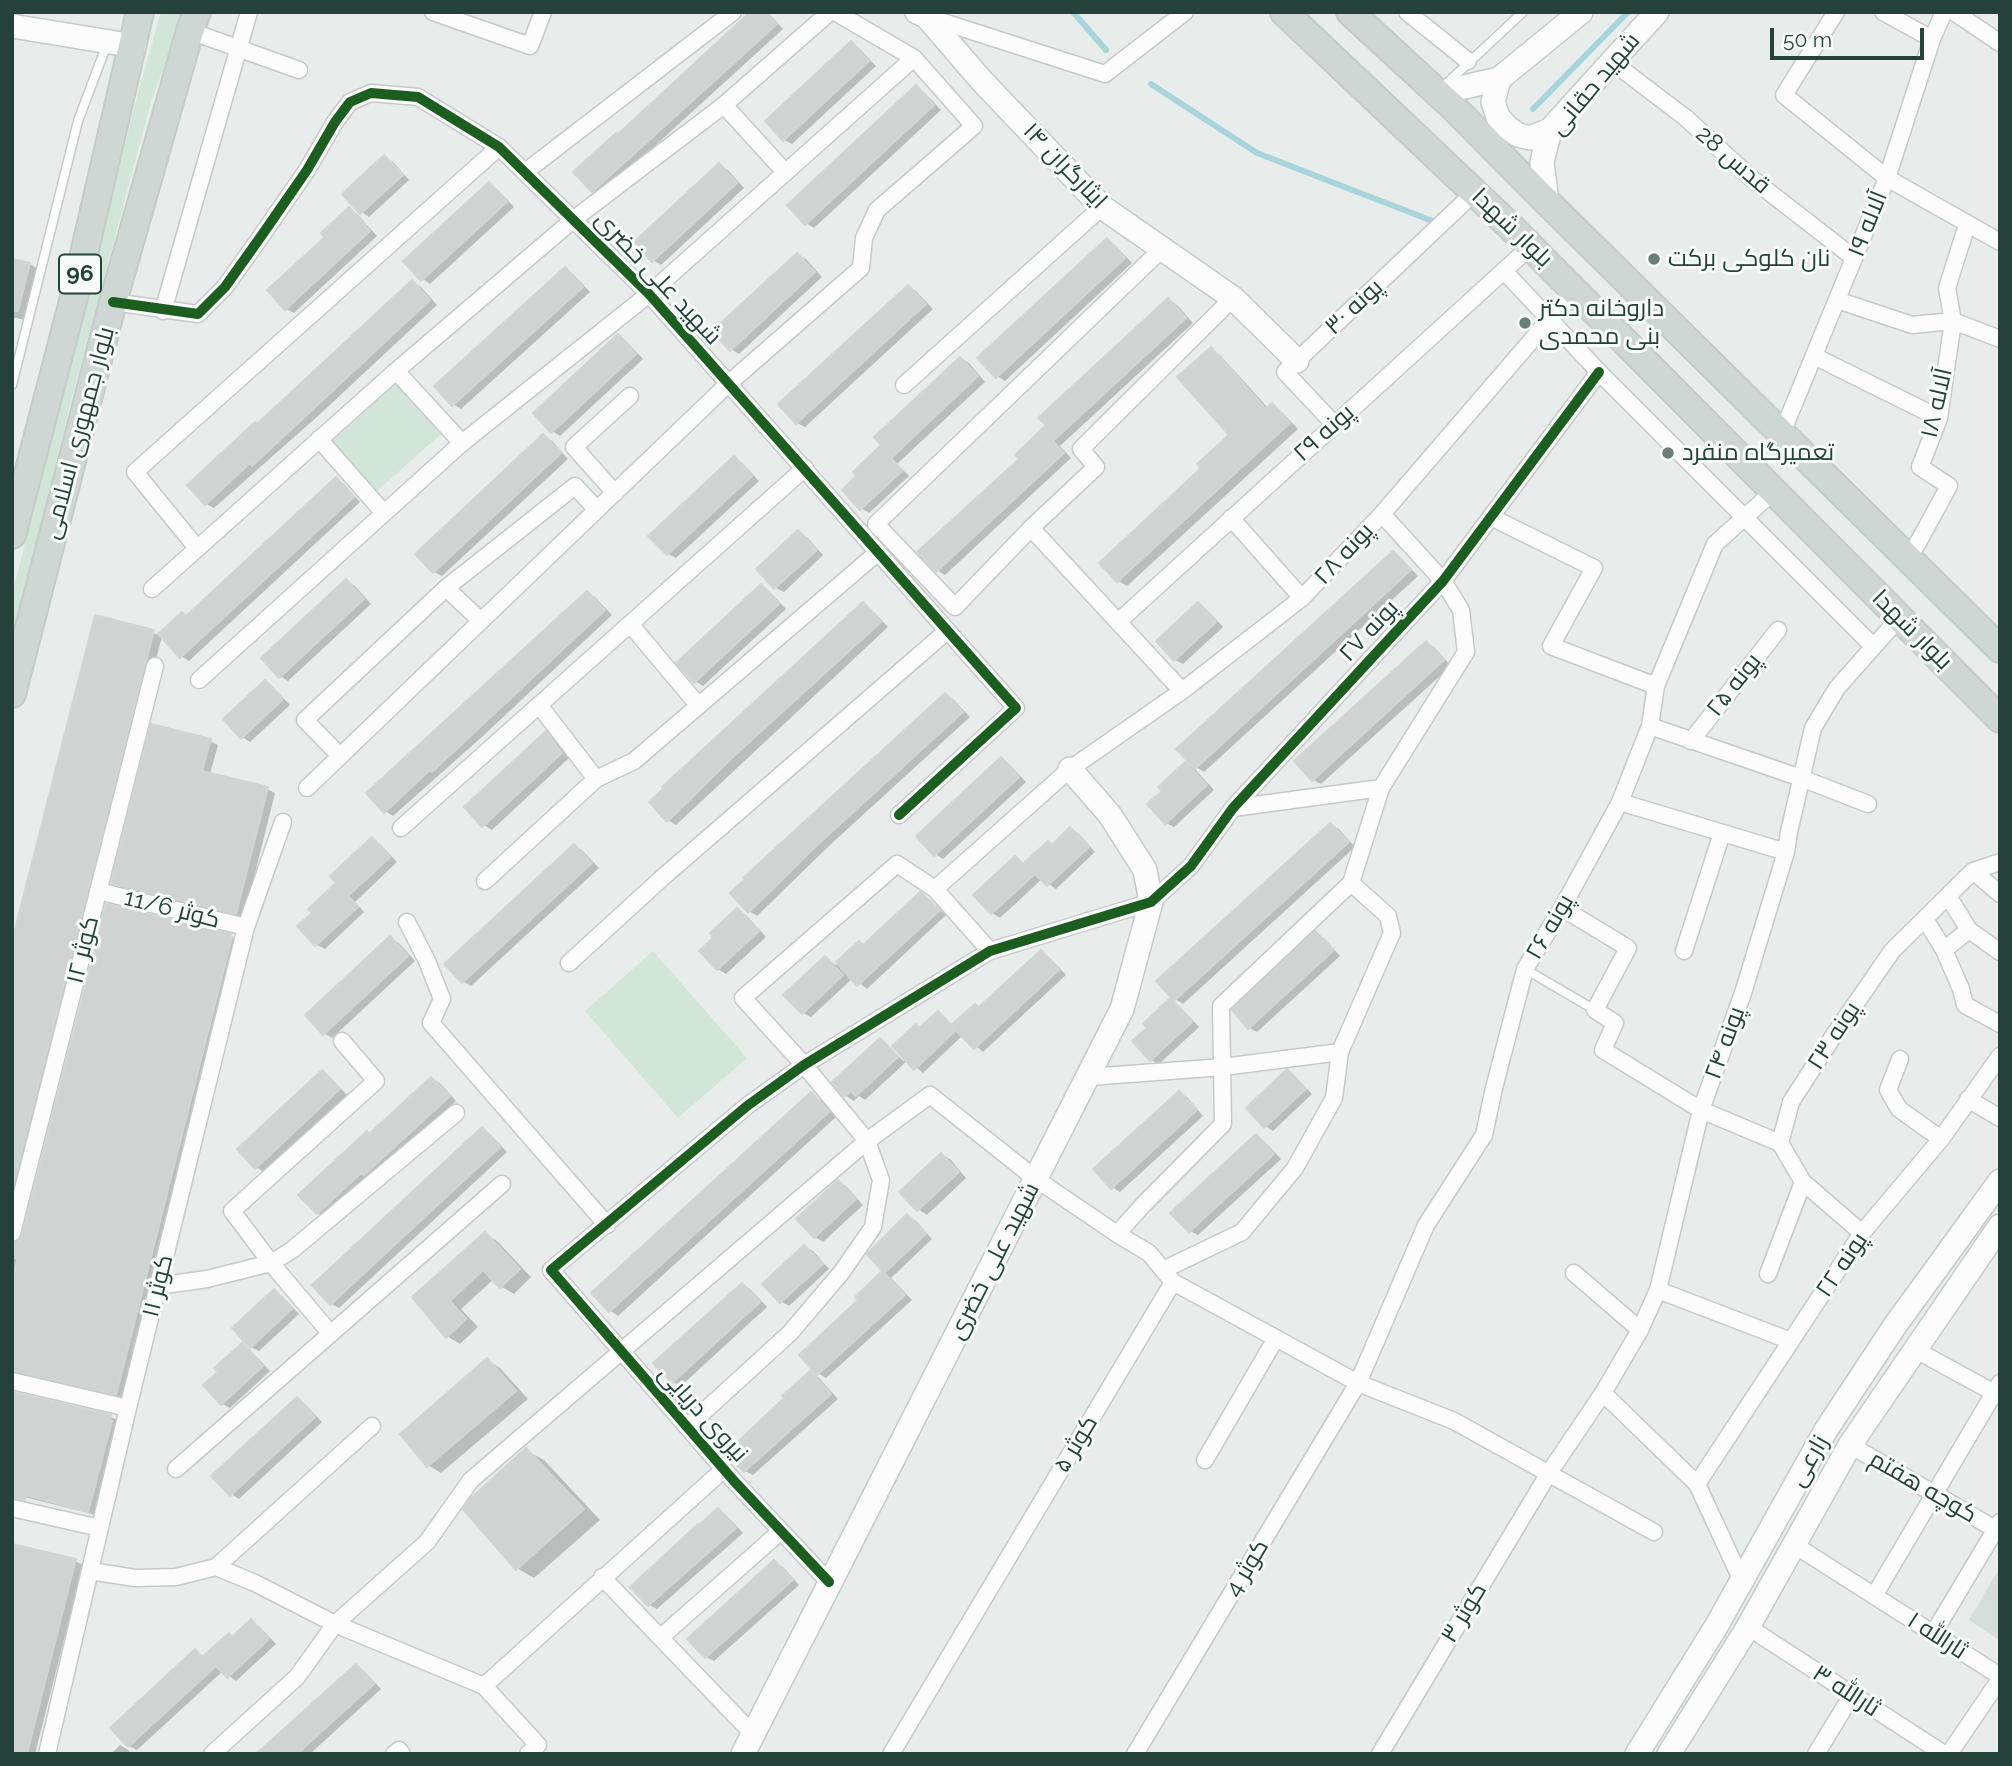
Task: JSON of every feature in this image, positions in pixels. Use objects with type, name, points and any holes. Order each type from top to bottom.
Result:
[{"type":"main road","name":"بلوار جمهوری اسلامی","points":[[12,535],[74,297],[140,12]]},
{"type":"main road","name":"بلوار شهدا","points":[[1284,12],[1531,246],[2000,719]]},
{"type":"main road","name":"بلوار شهدا","points":[[1350,12],[1438,93],[2000,649]]},
{"type":"main road","name":"شهید حقانی","points":[[1546,202],[1542,162],[1550,130],[1657,12]]},
{"type":"main road","name":"ایثارگران ۱۴","points":[[922,14],[1102,207],[1233,298],[1297,361]]},
{"type":"main road","points":[[1438,93],[1499,79],[1572,15]]},
{"type":"main road","name":"بلوار جمهوری اسلامی","points":[[12,694],[113,302],[193,22]]},
{"type":"main road","points":[[12,26],[134,46]]},
{"type":"main road","points":[[1499,79],[1493,102],[1498,117],[1507,128],[1530,138],[1550,130]]},
{"type":"main road","name":"شهید علی خضری","points":[[748,1744],[1122,1009],[1151,902],[1145,870],[1110,815],[1070,769]]},
{"type":"main road","name":"زارعی","points":[[1637,1754],[1717,1625],[1826,1430],[1894,1327],[2000,1181]]},
{"type":"main road","name":"زارعی","points":[[1670,1754],[1796,1546],[1850,1445],[2000,1226]]},
{"type":"main road","points":[[1742,1581],[1767,1595]]},
{"type":"street","points":[[163,311],[248,12]]},
{"type":"street","points":[[433,12],[530,46],[543,12]]},
{"type":"street","points":[[525,172],[733,12]]},
{"type":"street","points":[[152,590],[396,370],[574,219],[724,105],[830,12]]},
{"type":"street","points":[[307,788],[728,384],[861,268],[864,238],[877,210],[974,126],[914,58],[835,12]]},
{"type":"street","points":[[922,14],[1105,74],[1185,12]]},
{"type":"street","points":[[1407,12],[1468,61]]},
{"type":"street","points":[[1836,12],[1784,95],[1887,178],[2000,242]]},
{"type":"street","points":[[1882,12],[1932,39]]},
{"type":"street","name":"آلاله ۱۹","points":[[1782,433],[1887,178],[1932,39],[1944,12]]},
{"type":"street","points":[[1954,12],[2000,43]]},
{"type":"street","points":[[193,22],[238,49],[299,70]]},
{"type":"street","points":[[199,680],[462,443],[649,294],[914,58]]},
{"type":"street","name":"قدس 28","points":[[1611,61],[1686,118],[1751,178],[1854,258]]},
{"type":"street","name":"شهید علی خضری","points":[[113,302],[198,314],[225,287],[307,170],[350,102],[371,93],[418,97],[499,147],[649,294],[1016,708],[900,815]]},
{"type":"street","points":[[724,105],[785,172]]},
{"type":"street","points":[[198,548],[135,472],[499,147]]},
{"type":"street","name":"پونه ۳۰","points":[[1297,361],[1475,192]]},
{"type":"street","points":[[904,384],[1102,207]]},
{"type":"street","name":"آلاله ۱۸","points":[[1909,559],[1949,486],[1920,467],[1938,418],[1953,321],[1947,288],[1967,225]]},
{"type":"street","name":"پونه ۲۹","points":[[1118,622],[1531,246]]},
{"type":"street","points":[[1162,249],[876,524],[955,607],[1031,528],[1097,467],[1081,449],[1233,298]]},
{"type":"street","points":[[1504,271],[1599,372],[1873,646]]},
{"type":"street","name":"پونه ۲۸","points":[[935,889],[1070,769],[1182,691],[1303,598],[1381,514],[1549,320],[1577,293]]},
{"type":"street","points":[[1837,300],[1912,325],[1953,321],[2000,339]]},
{"type":"street","points":[[1814,356],[1938,418]]},
{"type":"street","points":[[1297,361],[1285,372],[1334,424]]},
{"type":"street","points":[[396,370],[462,443]]},
{"type":"street","name":"پونه ۲۷","points":[[1151,902],[1191,866],[1233,808],[1443,581],[1599,372]]},
{"type":"street","points":[[615,493],[574,447],[630,396]]},
{"type":"street","points":[[319,439],[384,513]]},
{"type":"street","points":[[401,828],[805,468]]},
{"type":"street","points":[[340,756],[305,719],[446,588],[575,486],[597,510]]},
{"type":"street","name":"پونه ۲۶","points":[[1358,1383],[1426,1225],[1484,1135],[1525,969],[1620,802],[1650,726],[1656,686],[1716,544],[1775,490]]},
{"type":"street","points":[[1117,1234],[1223,1124],[1221,1006],[1350,883],[1381,788],[1466,652],[1461,610],[1443,581],[1381,514]]},
{"type":"street","points":[[1491,517],[1594,568],[1551,646],[1656,686]]},
{"type":"street","points":[[1231,518],[1303,598]]},
{"type":"street","points":[[1031,528],[1182,691]]},
{"type":"street","points":[[485,881],[596,779],[634,761],[877,553]]},
{"type":"street","points":[[446,588],[481,621]]},
{"type":"street","name":"پونه ۲۴","points":[[1549,1473],[1603,1394],[1640,1330],[1658,1290],[1700,1110],[1743,993],[1786,852],[1813,727],[1837,688],[1900,617]]},
{"type":"street","points":[[630,624],[698,705]]},
{"type":"street","name":"پونه ۲۵","points":[[1691,741],[1778,629]]},
{"type":"street","points":[[569,963],[662,878],[947,631]]},
{"type":"street","name":"کوثر ۱۲","points":[[12,1233],[155,666]]},
{"type":"street","points":[[539,705],[596,779]]},
{"type":"street","points":[[1650,726],[1868,804]]},
{"type":"street","points":[[1233,808],[1381,788]]},
{"type":"street","points":[[1620,802],[1786,852]]},
{"type":"street","name":"کوثر ۱۱","points":[[47,1754],[128,1408],[246,927],[283,822]]},
{"type":"street","points":[[1684,951],[1722,833]]},
{"type":"street","name":"پونه ۲۳","points":[[1780,1143],[1791,1102],[1892,951],[1973,871],[2000,862]]},
{"type":"street","points":[[687,1427],[790,1333],[841,1273],[873,1227],[881,1180],[867,1141],[804,1065],[743,998],[897,864],[935,889],[990,951]]},
{"type":"street","points":[[1973,871],[2000,894]]},
{"type":"street","points":[[1168,1276],[1242,1233],[1295,1168],[1334,1098],[1340,1052],[1392,933],[1388,916],[1350,883]]},
{"type":"street","name":"کوثر 11/6","points":[[98,891],[246,927]]},
{"type":"street","points":[[1948,896],[1969,930],[2000,952]]},
{"type":"street","points":[[407,922],[442,999],[431,1023],[607,1225],[747,1106],[804,1065],[990,951],[1151,902]]},
{"type":"street","points":[[1562,908],[1628,948],[1595,1010],[1615,1023],[1604,1050],[1700,1110],[1780,1143],[1803,1182],[1862,1233]]},
{"type":"street","points":[[1925,919],[1944,950],[1965,1005],[2000,1024]]},
{"type":"street","points":[[1944,950],[1969,930]]},
{"type":"street","points":[[330,1333],[271,1263],[232,1211],[376,1081],[342,1041]]},
{"type":"street","points":[[1089,1076],[1223,1068],[1340,1052]]},
{"type":"street","name":"پونه ۲۲","points":[[1697,1484],[1862,1233],[1941,1139],[2000,1056]]},
{"type":"street","points":[[1900,1059],[1888,1090],[1899,1109],[1941,1139]]},
{"type":"street","points":[[212,1754],[297,1677],[335,1624],[427,1542],[471,1480],[867,1141],[930,1095],[1036,1179],[1149,1253],[1168,1276],[1358,1383],[1454,1421],[1654,1532]]},
{"type":"street","points":[[1968,1099],[2000,1118]]},
{"type":"street","points":[[159,1286],[207,1279],[271,1263],[292,1250],[456,1113]]},
{"type":"street","points":[[1768,1273],[1803,1182]]},
{"type":"street","points":[[176,1469],[502,1184]]},
{"type":"street","name":"نیروی دریایی","points":[[607,1225],[551,1270],[724,1469],[829,1582]]},
{"type":"street","points":[[1574,1273],[1640,1330]]},
{"type":"street","name":"کوثر ۵","points":[[891,1754],[1168,1276]]},
{"type":"street","points":[[1658,1290],[1791,1341]]},
{"type":"street","points":[[1205,1460],[1276,1338]]},
{"type":"street","points":[[1874,1596],[1998,1391],[1914,1349]]},
{"type":"street","points":[[12,1381],[128,1408]]},
{"type":"street","name":"کوثر 4","points":[[1135,1754],[1358,1383]]},
{"type":"street","points":[[1603,1394],[1697,1484],[1742,1581]]},
{"type":"street","points":[[90,1571],[135,1578],[176,1577],[216,1567],[372,1426]]},
{"type":"street","name":"کوچه هفتم","points":[[1850,1445],[1997,1525]]},
{"type":"street","points":[[484,1686],[724,1469]]},
{"type":"street","name":"کوثر ۳","points":[[1380,1754],[1549,1473]]},
{"type":"street","points":[[12,1508],[100,1528]]},
{"type":"street","points":[[1933,1634],[1997,1525]]},
{"type":"street","points":[[661,1637],[781,1531]]},
{"type":"street","name":"ثارالله ۱","points":[[1796,1546],[2000,1678]]},
{"type":"street","points":[[216,1567],[255,1583],[335,1624],[484,1686],[538,1745],[528,1754]]},
{"type":"street","points":[[602,1577],[661,1637],[748,1744]]},
{"type":"street","name":"ثارالله ۳","points":[[1748,1627],[1944,1754]]},
{"type":"street","points":[[1949,1754],[2000,1678]]},
{"type":"street","points":[[1816,1754],[1852,1695]]},
{"type":"street","points":[[394,1754],[399,1750],[402,1754]]},
{"type":"lane","points":[[1438,93],[1468,61],[1523,12]]},
{"type":"lane","points":[[12,386],[78,121],[108,41]]},
{"type":"lane","points":[[1525,969],[1595,1010]]},
{"type":"shaded area","points":[[2000,1567],[2000,1641],[1969,1620]]},
{"type":"green space","points":[[161,12],[184,12],[151,102],[70,405],[12,643],[12,595],[137,97]]},
{"type":"green space","points":[[396,383],[441,434],[376,492],[331,442]]},
{"type":"green space","points":[[653,951],[747,1058],[678,1118],[585,1011]]},
{"type":"building","points":[[750,12],[766,12],[777,24],[592,192],[573,172]]},
{"type":"building","points":[[851,41],[869,61],[783,141],[765,121]]},
{"type":"building","points":[[916,85],[934,105],[805,225],[787,205]]},
{"type":"building","points":[[384,155],[403,175],[360,214],[342,194]]},
{"type":"building","points":[[719,163],[737,183],[652,262],[634,242]]},
{"type":"building","points":[[489,182],[507,202],[421,281],[403,261]]},
{"type":"building","points":[[349,207],[370,231],[285,310],[267,290],[325,237],[321,233]]},
{"type":"building","points":[[1107,238],[1125,258],[996,378],[977,358]]},
{"type":"building","points":[[797,253],[815,272],[730,351],[712,331]]},
{"type":"building","points":[[12,259],[30,263],[18,311],[12,311]]},
{"type":"building","points":[[565,267],[583,287],[452,406],[434,386]]},
{"type":"building","points":[[412,280],[430,300],[252,466],[250,463],[205,505],[187,485]]},
{"type":"building","points":[[908,285],[926,304],[796,424],[778,404]]},
{"type":"building","points":[[1168,298],[1186,318],[1053,441],[1064,453],[936,572],[917,552],[1019,459],[1015,455],[1046,425],[1038,418]]},
{"type":"building","points":[[618,334],[636,354],[551,433],[533,413]]},
{"type":"building","points":[[1211,347],[1266,409],[1272,403],[1290,423],[1117,582],[1099,563],[1201,468],[1197,464],[1229,435],[1177,377]]},
{"type":"building","points":[[960,357],[978,376],[891,458],[902,471],[860,510],[842,490],[856,476],[853,472],[881,445],[874,437]]},
{"type":"building","points":[[543,434],[561,453],[433,573],[415,554]]},
{"type":"building","points":[[734,456],[752,476],[667,555],[648,536]]},
{"type":"building","points":[[336,477],[354,497],[180,658],[158,634],[182,612],[186,616]]},
{"type":"building","points":[[798,530],[817,550],[774,589],[756,569]]},
{"type":"building","points":[[1393,551],[1411,570],[1195,769],[1176,749]]},
{"type":"building","points":[[346,579],[364,599],[279,678],[261,658]]},
{"type":"building","points":[[761,584],[779,604],[694,683],[676,663]]},
{"type":"building","points":[[587,591],[605,610],[432,772],[430,770],[384,813],[366,793]]},
{"type":"building","points":[[863,602],[881,622],[733,757],[667,822],[649,802],[662,787]]},
{"type":"building","points":[[1198,602],[1216,622],[1174,661],[1156,641]]},
{"type":"building","points":[[95,615],[154,630],[12,1189],[12,941]]},
{"type":"building","points":[[1426,641],[1444,660],[1312,781],[1294,761]]},
{"type":"building","points":[[265,680],[283,699],[241,739],[223,719]]},
{"type":"building","points":[[945,693],[963,712],[814,848],[748,913],[730,893],[745,879],[743,878]]},
{"type":"building","points":[[151,724],[211,739],[202,771],[268,787],[236,914],[111,883]]},
{"type":"building","points":[[546,731],[562,753],[482,827],[464,807]]},
{"type":"building","points":[[1001,757],[1019,777],[934,856],[916,836]]},
{"type":"building","points":[[1185,762],[1207,785],[1165,824],[1147,804],[1162,791],[1158,787]]},
{"type":"building","points":[[1330,823],[1349,842],[1174,1001],[1156,981]]},
{"type":"building","points":[[1070,827],[1089,847],[1047,886],[1035,874],[991,914],[973,895],[1015,856],[1023,864],[1048,841],[1052,845]]},
{"type":"building","points":[[372,837],[390,857],[348,896],[358,907],[315,946],[297,926],[312,913],[308,909],[336,883],[330,876]]},
{"type":"building","points":[[574,844],[592,863],[462,983],[444,964]]},
{"type":"building","points":[[920,892],[940,910],[857,986],[836,962],[859,941],[863,945]]},
{"type":"building","points":[[106,904],[231,934],[232,937],[116,1395],[12,1371],[12,1281],[18,1258],[12,1258],[12,1243],[19,1241],[22,1236]]},
{"type":"building","points":[[737,908],[759,931],[717,970],[699,951],[713,938],[710,933]]},
{"type":"building","points":[[1315,931],[1334,950],[1248,1029],[1232,1010]]},
{"type":"building","points":[[390,936],[408,956],[323,1035],[305,1015]]},
{"type":"building","points":[[1041,950],[1059,970],[974,1049],[951,1025],[975,1004],[979,1007]]},
{"type":"building","points":[[825,956],[843,975],[802,1014],[783,995]]},
{"type":"building","points":[[1170,998],[1192,1022],[1150,1061],[1132,1041],[1147,1028],[1143,1024]]},
{"type":"building","points":[[938,1011],[956,1030],[914,1070],[892,1046],[916,1024],[919,1028]]},
{"type":"building","points":[[880,1038],[898,1057],[856,1096],[851,1091],[844,1097],[832,1082]]},
{"type":"building","points":[[1287,1069],[1306,1089],[1264,1128],[1246,1108]]},
{"type":"building","points":[[322,1070],[340,1089],[255,1169],[237,1149]]},
{"type":"building","points":[[431,1077],[450,1096],[317,1214],[298,1195]]},
{"type":"building","points":[[1179,1091],[1197,1110],[1111,1189],[1093,1169]]},
{"type":"building","points":[[811,1092],[829,1112],[609,1312],[591,1293]]},
{"type":"building","points":[[482,1127],[500,1147],[330,1305],[312,1285]]},
{"type":"building","points":[[1256,1134],[1274,1154],[1189,1232],[1170,1213]]},
{"type":"building","points":[[941,1153],[959,1172],[917,1211],[899,1192]]},
{"type":"building","points":[[838,1180],[856,1199],[814,1238],[796,1219]]},
{"type":"building","points":[[907,1214],[926,1234],[884,1273],[905,1295],[817,1375],[799,1355],[858,1300],[855,1297],[882,1271],[867,1254]]},
{"type":"building","points":[[485,1232],[520,1269],[500,1288],[483,1270],[450,1301],[466,1319],[446,1338],[412,1297]]},
{"type":"building","points":[[804,1245],[823,1264],[780,1303],[762,1284]]},
{"type":"building","points":[[742,1283],[760,1302],[672,1383],[653,1363]]},
{"type":"building","points":[[274,1289],[292,1309],[250,1348],[232,1328]]},
{"type":"building","points":[[242,1343],[263,1366],[221,1405],[203,1385],[218,1372],[214,1368]]},
{"type":"building","points":[[487,1358],[516,1391],[427,1467],[400,1434]]},
{"type":"building","points":[[810,1371],[831,1394],[744,1472],[726,1453]]},
{"type":"building","points":[[12,1392],[111,1415],[112,1421],[88,1512],[26,1495],[25,1500],[12,1498]]},
{"type":"building","points":[[297,1397],[315,1417],[230,1496],[211,1476]]},
{"type":"building","points":[[526,1448],[584,1509],[516,1570],[463,1509],[471,1498]]},
{"type":"building","points":[[718,1508],[736,1528],[648,1606],[630,1587]]},
{"type":"building","points":[[12,1544],[76,1559],[27,1754],[12,1754]]},
{"type":"building","points":[[774,1560],[793,1580],[705,1658],[687,1639]]},
{"type":"building","points":[[251,1619],[269,1639],[227,1678],[216,1666],[128,1747],[110,1728],[195,1649],[202,1657],[229,1633],[232,1637]]},
{"type":"building","points":[[356,1664],[374,1684],[297,1754],[256,1754]]},
{"type":"waterway","points":[[1073,12],[1106,50]]},
{"type":"waterway","points":[[1533,109],[1628,12]]},
{"type":"waterway","points":[[1151,84],[1257,153],[1435,222]]},
{"type":"cycle path","points":[[113,302],[198,314],[225,287],[307,170],[350,102],[371,93],[418,97],[499,147],[649,294],[1016,708],[899,815]]},
{"type":"cycle path","points":[[829,1582],[734,1481],[551,1270],[747,1106],[804,1065],[990,951],[1151,902],[1191,866],[1233,808],[1443,581],[1599,372]]},
{"type":"place","name":"نان کلوکی برکت","points":[[1654,259]]},
{"type":"place","name":"داروخانه دکتر بنی محمدی","points":[[1525,323]]},
{"type":"place","name":"تعمیرگاه منفرد","points":[[1668,453]]}]
